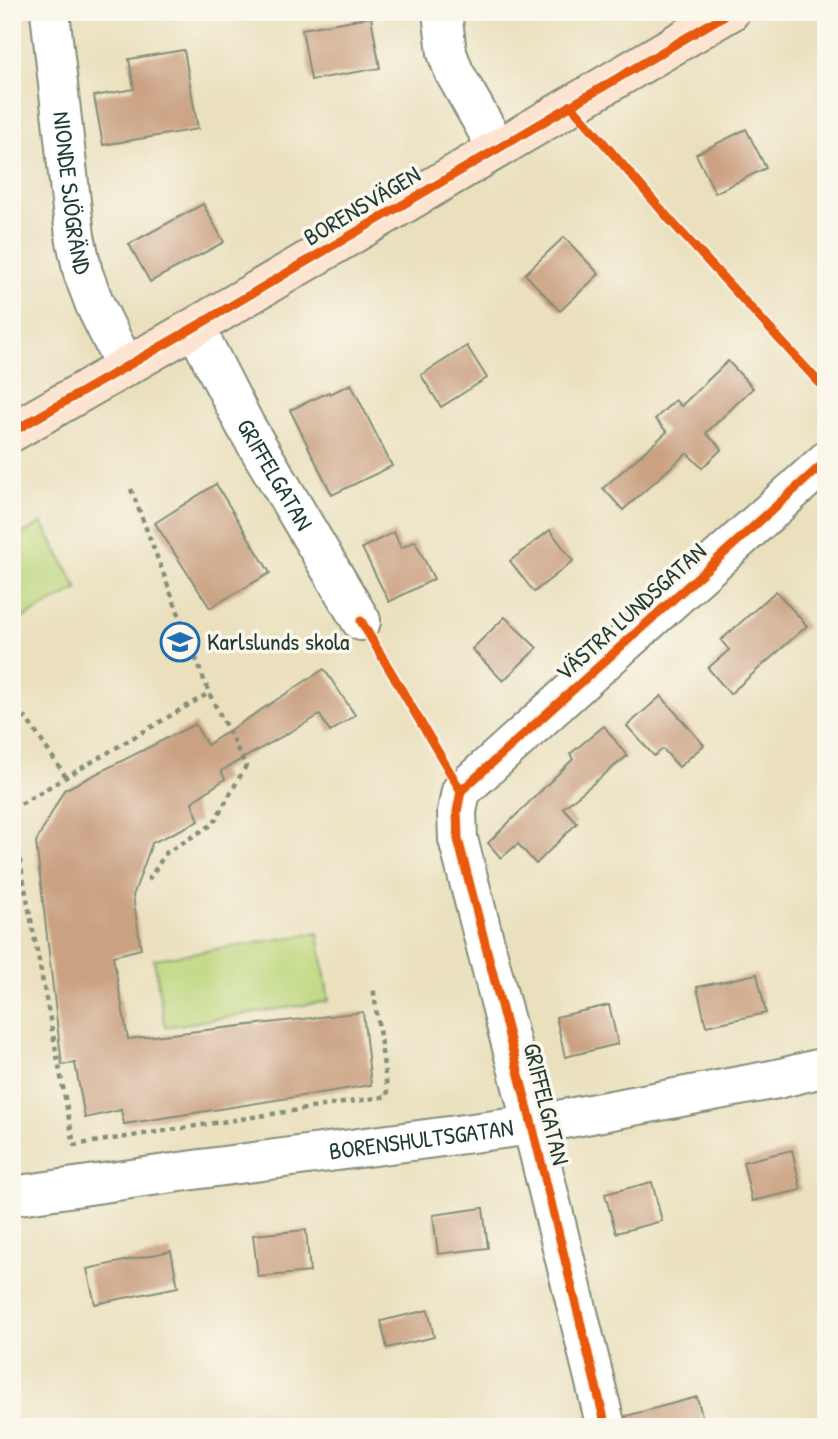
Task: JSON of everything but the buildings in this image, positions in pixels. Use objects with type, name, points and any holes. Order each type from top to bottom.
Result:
[{"type":"street","name":"NIONDE SJÖGRÄND","points":[[50,12],[71,201],[83,274],[125,366]]},
{"type":"street","points":[[442,12],[447,53],[454,72],[497,148]]},
{"type":"street","name":"BORENSVÄGEN","points":[[12,432],[730,12]]},
{"type":"street","name":"GRIFFELGATAN","points":[[195,327],[245,425],[361,621]]},
{"type":"street","name":"VÄSTRA LUNDSGATAN","points":[[461,791],[826,461]]},
{"type":"street","name":"GRIFFELGATAN","points":[[461,791],[457,812],[458,839],[606,1427]]},
{"type":"street","name":"BORENSHULTSGATAN","points":[[12,1196],[532,1125],[778,1079],[826,1067]]},
{"type":"path","points":[[131,489],[209,693],[246,766],[213,824],[166,853],[147,882]]},
{"type":"path","points":[[12,809],[209,693]]},
{"type":"path","points":[[12,719],[26,718],[66,777]]},
{"type":"path","points":[[12,820],[74,1145],[387,1096],[373,986]]},
{"type":"green space","points":[[42,523],[78,589],[14,623],[12,539]]},
{"type":"green space","points":[[318,933],[329,1001],[165,1027],[154,959]]},
{"type":"cycle path","points":[[12,432],[730,12]]},
{"type":"cycle path","points":[[571,105],[670,220],[826,390]]},
{"type":"cycle path","points":[[461,791],[826,461]]},
{"type":"cycle path","points":[[361,621],[461,791]]},
{"type":"cycle path","points":[[461,791],[457,812],[458,839],[606,1427]]},
{"type":"place","name":"Karlslunds skola","points":[[180,642]]}]
